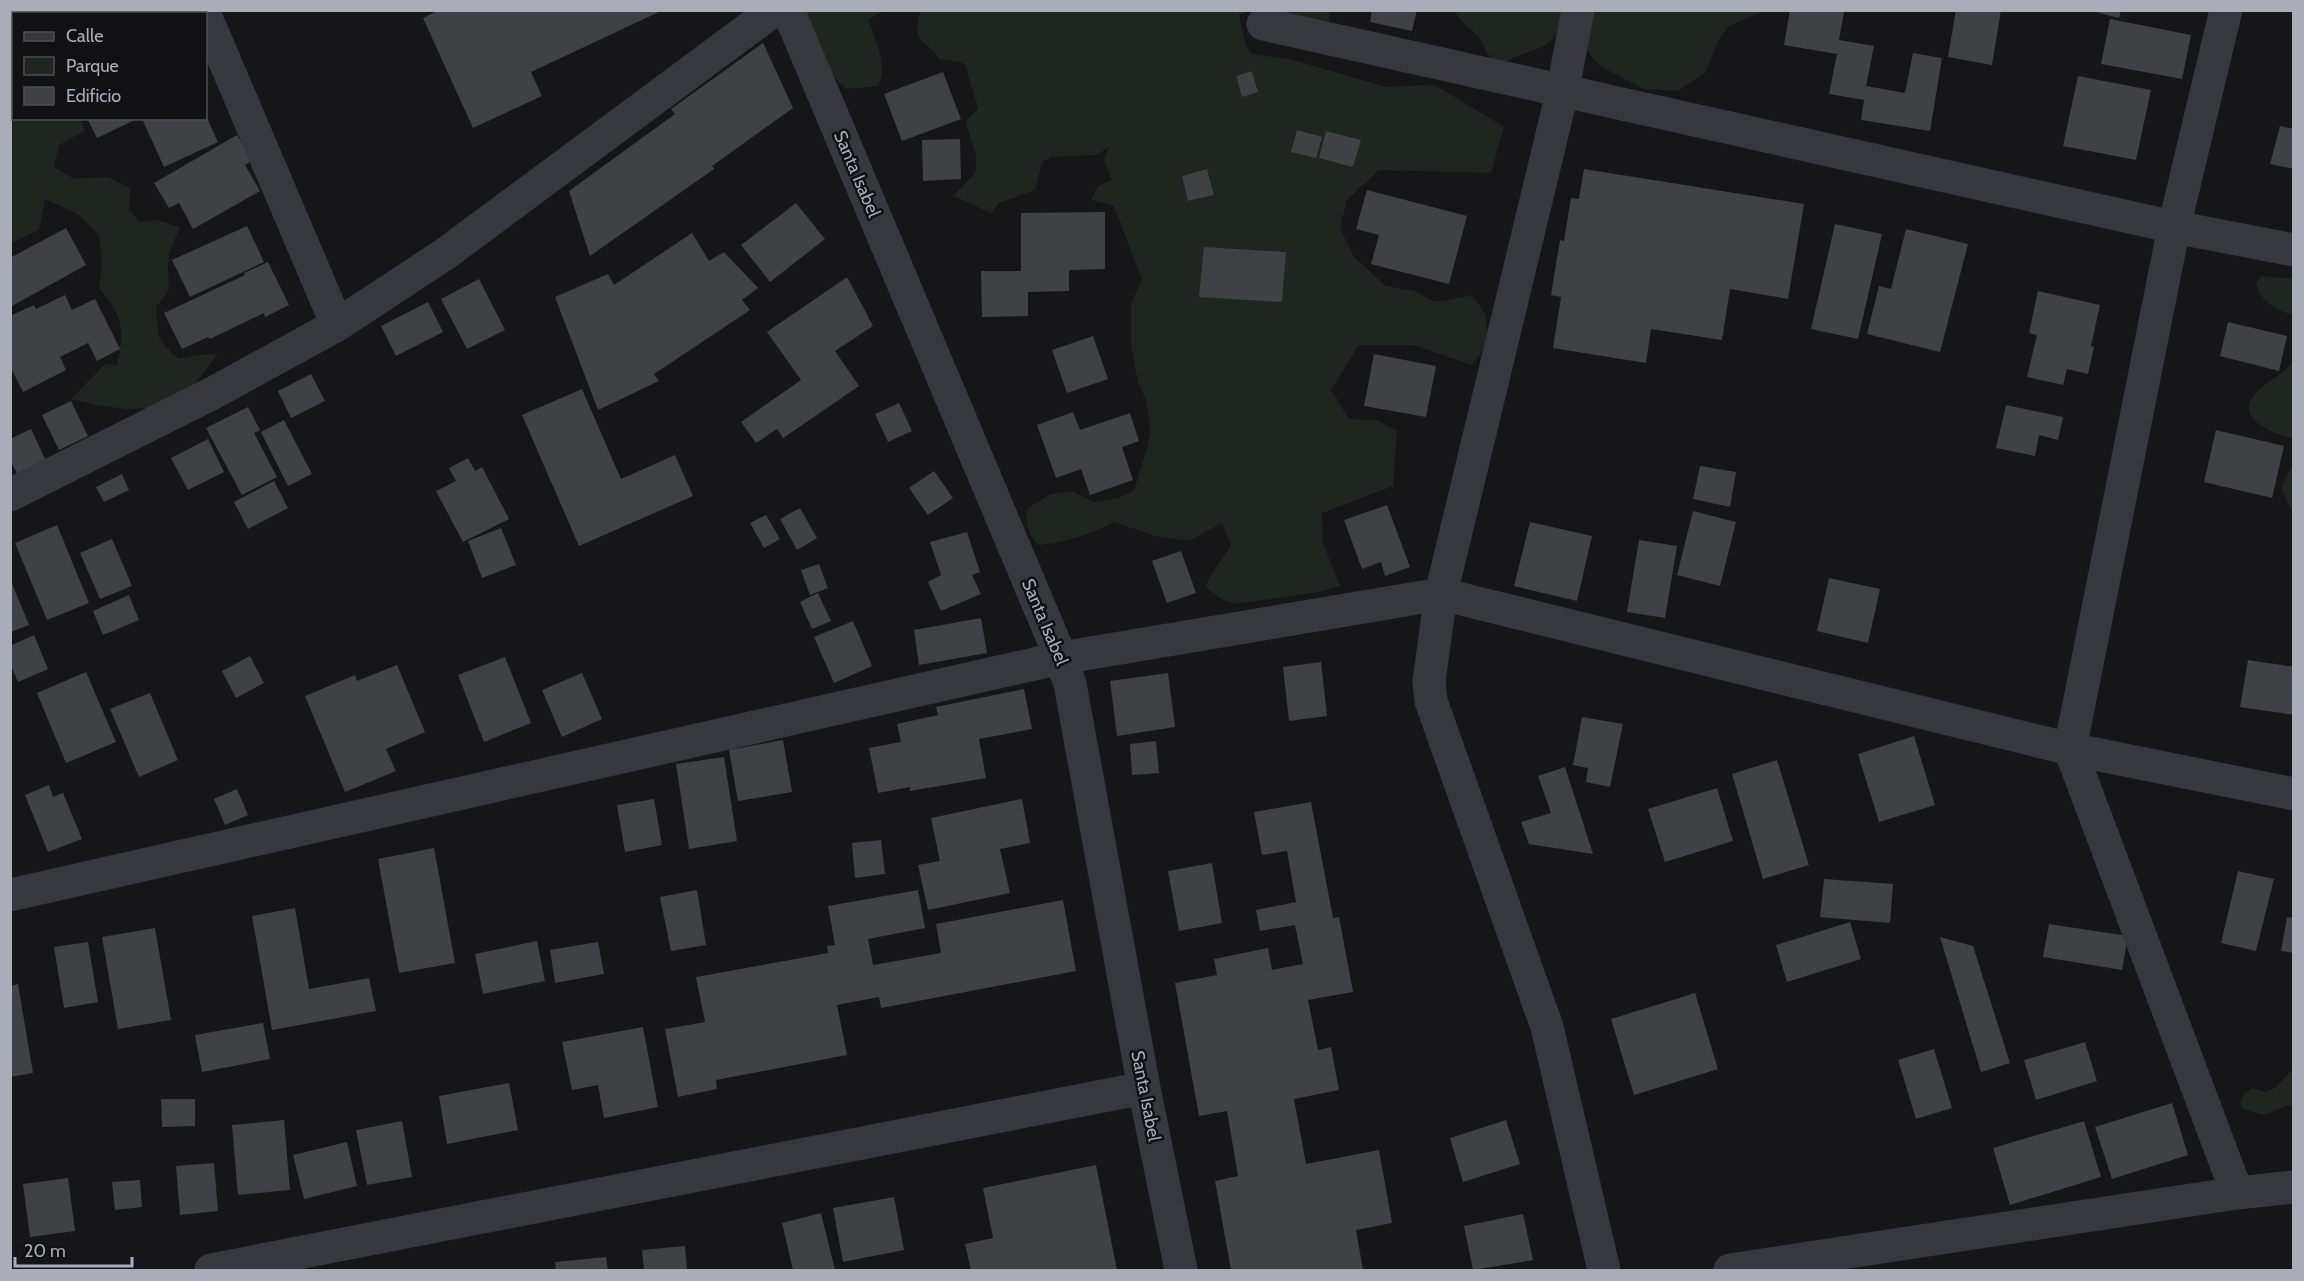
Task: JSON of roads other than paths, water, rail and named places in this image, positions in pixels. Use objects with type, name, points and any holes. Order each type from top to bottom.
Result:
[{"type":"street","points":[[10,495],[213,393],[337,325],[445,254],[774,10]]},
{"type":"street","name":"Santa Isabel","points":[[788,10],[1070,684],[1144,1088],[1181,1270]]},
{"type":"street","points":[[1578,10],[1563,90],[1441,594],[1429,681],[1431,701],[1547,1027],[1604,1270]]},
{"type":"street","points":[[2226,10],[2174,227],[2070,749],[2237,1193]]},
{"type":"street","points":[[207,21],[337,325]]},
{"type":"street","points":[[1263,24],[2174,227],[2294,250]]},
{"type":"street","points":[[10,895],[1061,658],[1441,594],[2070,749],[2294,794]]},
{"type":"street","points":[[211,1270],[1144,1088]]},
{"type":"street","points":[[1730,1270],[2237,1193],[2294,1187]]}]
